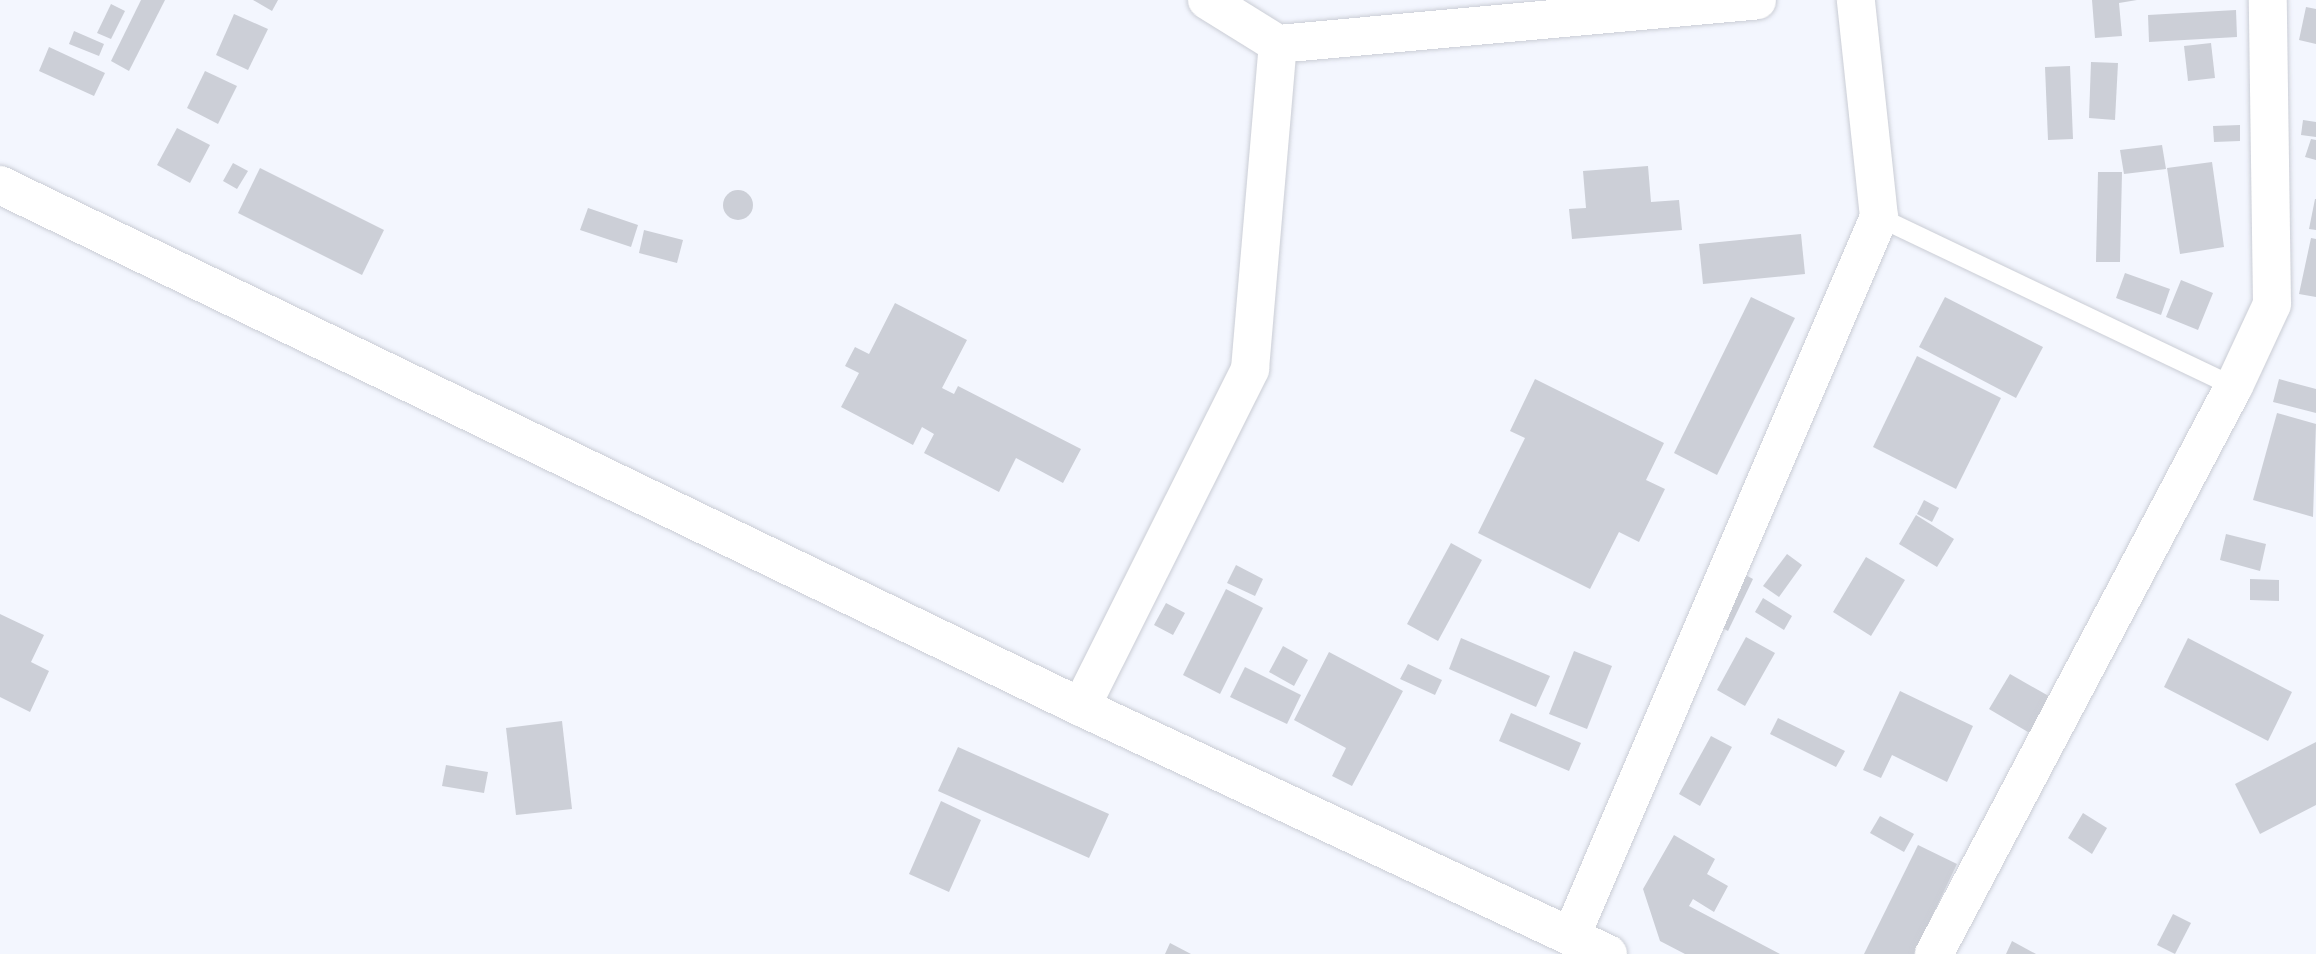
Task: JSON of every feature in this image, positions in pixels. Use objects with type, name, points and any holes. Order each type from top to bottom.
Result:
[{"type":"street","points":[[1207,0],[1278,44],[1757,0]]},
{"type":"street","points":[[1572,934],[1879,216],[1856,0]]},
{"type":"street","points":[[1934,954],[2234,386],[2272,304],[2268,0]]},
{"type":"street","points":[[1081,707],[1250,369],[1278,44]]},
{"type":"street","points":[[0,185],[1081,707],[1572,934],[1608,954]]},
{"type":"lane","points":[[1879,216],[2234,386]]},
{"type":"building","points":[[141,0],[165,0],[129,71],[111,61]]},
{"type":"building","points":[[253,0],[278,0],[272,11]]},
{"type":"building","points":[[2092,0],[2137,0],[2119,3],[2122,36],[2095,38]]},
{"type":"building","points":[[111,4],[125,11],[111,39],[97,33]]},
{"type":"building","points":[[2306,7],[2316,9],[2316,44],[2299,40]]},
{"type":"building","points":[[2236,10],[2237,37],[2149,42],[2148,15]]},
{"type":"building","points":[[234,14],[268,29],[248,70],[216,55]]},
{"type":"building","points":[[74,31],[104,44],[99,56],[69,44]]},
{"type":"building","points":[[2211,43],[2215,78],[2188,81],[2184,46]]},
{"type":"building","points":[[49,47],[105,73],[94,96],[39,71]]},
{"type":"building","points":[[2091,62],[2118,63],[2115,120],[2089,118]]},
{"type":"building","points":[[2070,66],[2073,139],[2048,140],[2045,67]]},
{"type":"building","points":[[205,71],[237,86],[218,124],[187,108]]},
{"type":"building","points":[[2303,120],[2316,122],[2316,137],[2301,135]]},
{"type":"building","points":[[2240,125],[2240,141],[2214,142],[2213,126]]},
{"type":"building","points":[[177,128],[210,145],[190,183],[157,165]]},
{"type":"building","points":[[2311,139],[2316,140],[2316,160],[2305,157]]},
{"type":"building","points":[[2162,145],[2166,169],[2124,174],[2120,150]]},
{"type":"building","points":[[2212,162],[2224,247],[2180,254],[2167,168]]},
{"type":"building","points":[[233,163],[248,171],[237,189],[223,181]]},
{"type":"building","points":[[1648,166],[1651,202],[1679,200],[1682,230],[1572,239],[1569,209],[1586,208],[1583,171]]},
{"type":"building","points":[[260,168],[384,230],[362,275],[238,213]]},
{"type":"building","points":[[2098,172],[2122,172],[2120,262],[2096,262]]},
{"type":"building","points":[[738,190],[749,194],[753,205],[749,216],[738,220],[727,216],[723,205],[727,194]]},
{"type":"building","points":[[2316,199],[2316,230],[2309,229]]},
{"type":"building","points":[[588,208],[638,225],[631,247],[580,230]]},
{"type":"building","points":[[644,230],[683,240],[677,263],[639,253]]},
{"type":"building","points":[[1801,234],[1805,274],[1703,284],[1699,244]]},
{"type":"building","points":[[2311,238],[2316,239],[2316,297],[2299,294]]},
{"type":"building","points":[[2125,273],[2170,289],[2161,315],[2116,298]]},
{"type":"building","points":[[2181,280],[2213,293],[2198,330],[2166,317]]},
{"type":"building","points":[[1751,297],[1795,318],[1717,475],[1674,453]]},
{"type":"building","points":[[1945,297],[2043,347],[2016,398],[1919,347]]},
{"type":"building","points":[[895,303],[967,340],[942,388],[954,394],[958,386],[1081,449],[1063,483],[1016,458],[999,492],[924,453],[934,434],[922,427],[913,445],[841,407],[859,373],[845,366],[855,347],[869,354]]},
{"type":"building","points":[[1917,356],[2001,398],[1956,489],[1873,447]]},
{"type":"building","points":[[1535,379],[1664,443],[1646,480],[1665,489],[1639,542],[1619,532],[1590,589],[1478,533],[1525,438],[1510,431]]},
{"type":"building","points":[[2279,379],[2316,389],[2316,413],[2273,402]]},
{"type":"building","points":[[2277,413],[2316,424],[2313,517],[2253,500]]},
{"type":"building","points":[[1924,500],[1939,508],[1932,522],[1917,514]]},
{"type":"building","points":[[1916,515],[1954,539],[1937,567],[1899,544]]},
{"type":"building","points":[[2226,534],[2266,544],[2260,571],[2220,560]]},
{"type":"building","points":[[1451,543],[1482,560],[1438,641],[1407,624]]},
{"type":"building","points":[[1787,554],[1802,565],[1779,597],[1763,586]]},
{"type":"building","points":[[1866,557],[1905,580],[1871,636],[1833,612]]},
{"type":"building","points":[[1236,565],[1263,579],[1255,596],[1227,583]]},
{"type":"building","points":[[1742,573],[1753,579],[1728,631],[1717,625]]},
{"type":"building","points":[[2250,579],[2279,580],[2279,601],[2250,600]]},
{"type":"building","points":[[1226,589],[1263,608],[1220,694],[1183,675]]},
{"type":"building","points":[[1763,598],[1792,616],[1784,630],[1755,612]]},
{"type":"building","points":[[1166,603],[1185,613],[1173,635],[1154,625]]},
{"type":"building","points":[[0,614],[44,635],[31,662],[49,671],[30,712],[0,697]]},
{"type":"building","points":[[1746,637],[1775,653],[1745,706],[1717,690]]},
{"type":"building","points":[[1461,638],[1550,676],[1536,707],[1449,669]]},
{"type":"building","points":[[2188,638],[2292,692],[2268,741],[2164,687]]},
{"type":"building","points":[[1283,646],[1308,660],[1294,686],[1269,672]]},
{"type":"building","points":[[1574,651],[1612,666],[1587,729],[1549,714]]},
{"type":"building","points":[[1329,652],[1403,691],[1352,786],[1332,776],[1346,748],[1294,720]]},
{"type":"building","points":[[1408,664],[1442,680],[1435,695],[1400,679]]},
{"type":"building","points":[[1245,667],[1301,695],[1287,724],[1230,697]]},
{"type":"building","points":[[2010,674],[2054,699],[2033,735],[1989,709]]},
{"type":"building","points":[[1900,691],[1973,726],[1947,782],[1892,755],[1881,778],[1863,770]]},
{"type":"building","points":[[1511,713],[1581,743],[1569,771],[1499,741]]},
{"type":"building","points":[[1778,718],[1845,751],[1836,767],[1770,734]]},
{"type":"building","points":[[562,721],[572,809],[516,815],[506,728]]},
{"type":"building","points":[[1711,736],[1732,747],[1700,806],[1679,794]]},
{"type":"building","points":[[2316,742],[2316,805],[2260,834],[2235,784]]},
{"type":"building","points":[[958,747],[1109,814],[1089,858],[938,791]]},
{"type":"building","points":[[446,765],[488,772],[484,793],[442,786]]},
{"type":"building","points":[[941,801],[981,820],[949,892],[909,874]]},
{"type":"building","points":[[2083,813],[2107,828],[2092,854],[2068,838]]},
{"type":"building","points":[[1880,816],[1914,834],[1904,852],[1870,833]]},
{"type":"building","points":[[1674,835],[1715,859],[1707,874],[1728,886],[1714,912],[1693,899],[1689,906],[1780,954],[1685,954],[1660,941],[1643,889]]},
{"type":"building","points":[[1918,845],[1957,864],[1914,954],[1864,954]]},
{"type":"building","points":[[2173,914],[2191,923],[2175,954],[2157,945]]},
{"type":"building","points":[[2012,941],[2036,954],[2006,954]]},
{"type":"building","points":[[1170,943],[1191,954],[1165,954]]}]
